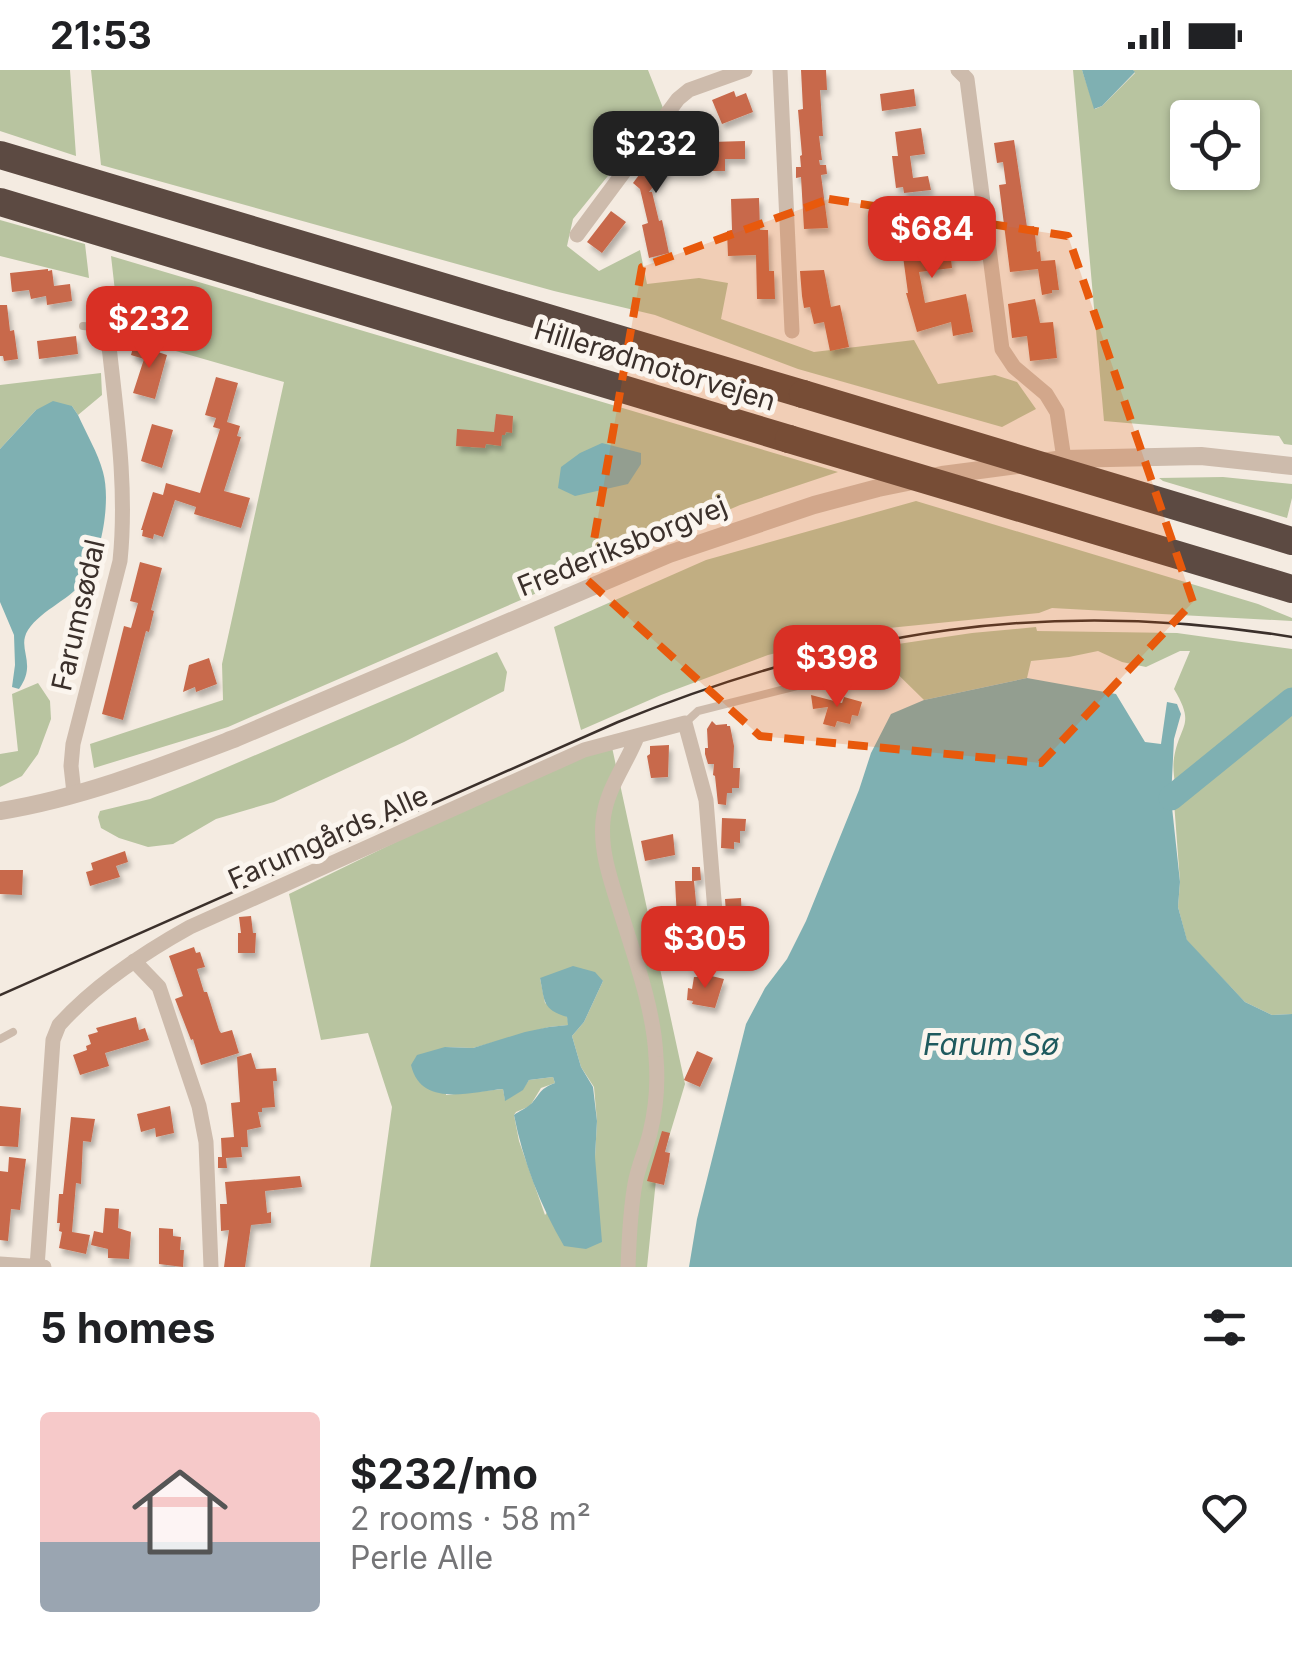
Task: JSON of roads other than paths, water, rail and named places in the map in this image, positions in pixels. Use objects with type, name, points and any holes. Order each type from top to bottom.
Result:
[{"type":"highway","name":"Hillerødmotorvejen","points":[[0,155],[1292,541]]},
{"type":"highway","name":"Hillerødmotorvejen","points":[[0,202],[1292,589]]},
{"type":"street","points":[[577,235],[678,99],[690,90],[745,70]]},
{"type":"street","points":[[780,70],[792,330]]},
{"type":"street","points":[[958,70],[967,80],[1002,349],[1014,367],[1046,394],[1056,412],[1064,459]]},
{"type":"street","name":"Farumsødal","points":[[74,793],[74,744],[120,561],[123,532],[124,500],[106,328]]},
{"type":"street","name":"Frederiksborgvej","points":[[0,811],[163,766],[619,574],[738,528],[814,504],[942,475],[1064,459],[1187,456],[1292,466]]},
{"type":"street","points":[[685,724],[706,800],[717,937]]},
{"type":"street","name":"Farumgårds Alle","points":[[39,1267],[53,1040],[58,1025],[68,1015],[152,947],[190,927],[584,750],[685,724]]},
{"type":"street","points":[[628,1267],[635,1182],[651,1130],[656,1054],[634,955],[607,867],[603,820],[614,782],[637,736]]},
{"type":"street","points":[[134,961],[159,986],[198,1106],[206,1142],[211,1267]]},
{"type":"street","points":[[0,1264],[39,1267]]},
{"type":"lane","points":[[83,326],[106,328]]},
{"type":"lane","name":"Farumgårds Alle","points":[[685,724],[698,710],[797,686],[873,678]]},
{"type":"lane","points":[[0,1038],[13,1032]]},
{"type":"water","points":[[1082,70],[1135,72],[1102,106],[1094,109]]},
{"type":"water","points":[[53,401],[72,406],[92,443],[103,472],[105,511],[97,555],[86,578],[28,630],[24,644],[27,671],[19,689],[12,687],[14,635],[0,602],[0,449],[36,410]]},
{"type":"water","points":[[602,443],[641,453],[641,464],[628,484],[575,496],[558,488],[561,467]]},
{"type":"water","name":"Farum Sø","points":[[1027,678],[1116,694],[1145,742],[1161,744],[1167,702],[1177,704],[1181,714],[1174,739],[1171,798],[1180,882],[1178,907],[1187,940],[1245,1002],[1272,1015],[1292,1014],[1292,1267],[689,1267],[697,1219],[746,1024],[806,921],[871,753],[891,714],[924,700]]},
{"type":"water","points":[[573,966],[595,972],[603,981],[584,1022],[572,1036],[581,1067],[593,1087],[597,1121],[595,1157],[602,1242],[586,1249],[564,1246],[555,1230],[527,1166],[514,1115],[555,1083],[553,1077],[529,1080],[523,1090],[505,1101],[503,1089],[462,1094],[436,1092],[416,1078],[411,1065],[417,1055],[445,1047],[473,1048],[525,1032],[568,1025],[567,1017],[546,1004],[540,978]]},
{"type":"waterway","points":[[1171,798],[1292,700]]},
{"type":"tram line","points":[[0,995],[618,722],[785,664],[949,630],[1032,622],[1116,620],[1203,625],[1292,637]]}]
